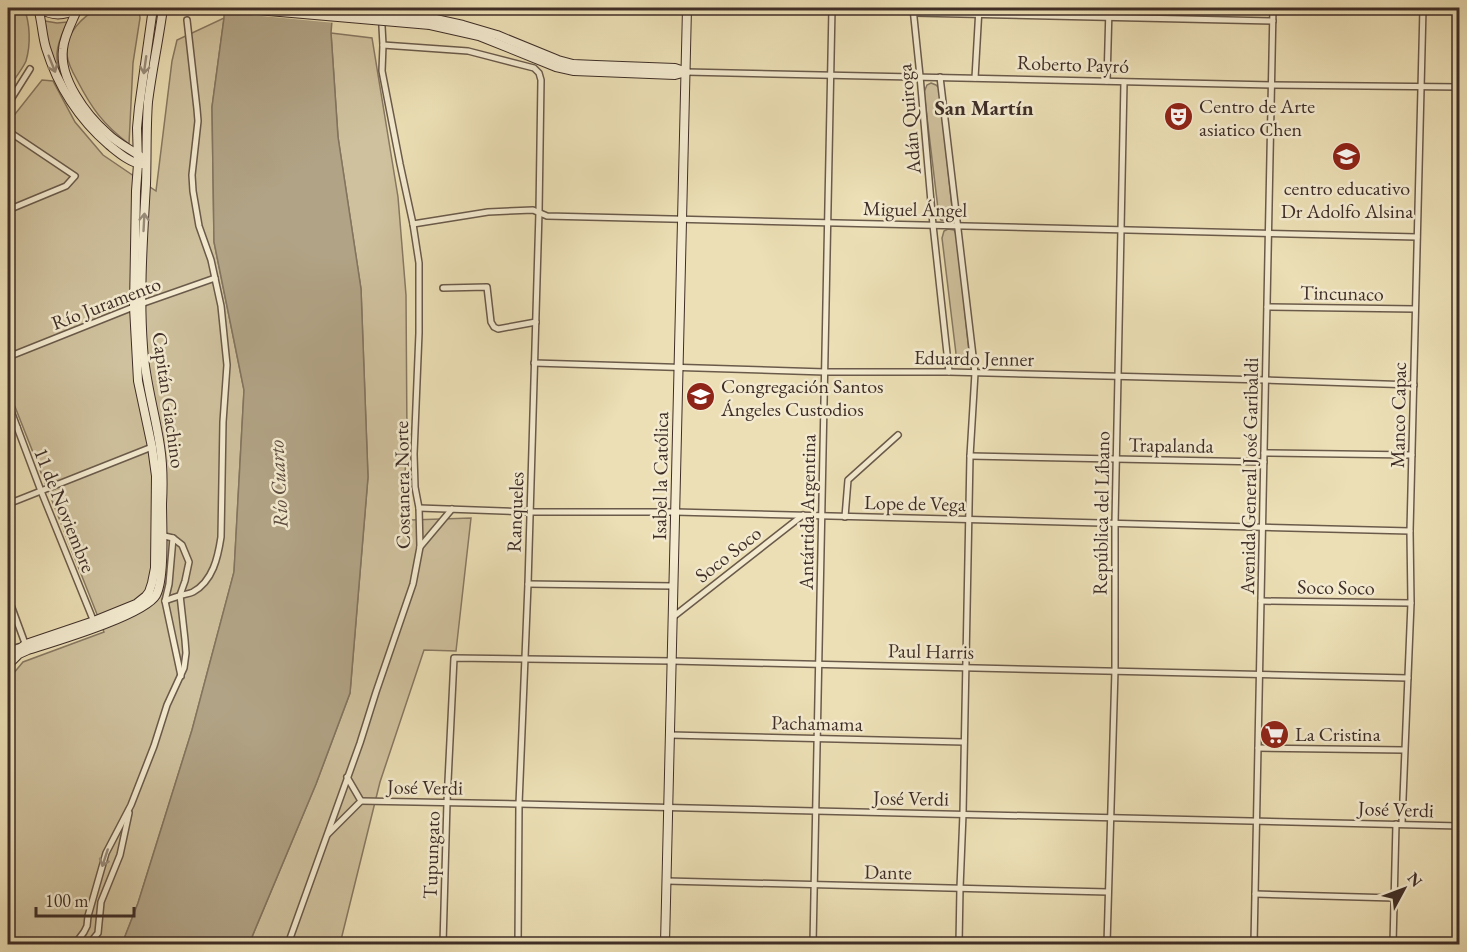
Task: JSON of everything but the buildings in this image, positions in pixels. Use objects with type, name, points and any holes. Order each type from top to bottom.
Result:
[{"type":"main road","points":[[38,8],[60,15],[69,14],[78,9]]},
{"type":"main road","points":[[38,8],[47,50],[71,103],[95,132],[126,158],[142,163]]},
{"type":"main road","name":"Capitán Giachino","points":[[142,163],[139,155],[137,128],[153,8]]},
{"type":"main road","name":"Capitán Giachino","points":[[95,624],[141,608],[156,595],[160,576],[156,476],[138,381],[136,191],[142,163],[163,8]]},
{"type":"main road","points":[[234,8],[431,22]]},
{"type":"main road","points":[[317,8],[431,22]]},
{"type":"main road","name":"Isabel la Católica","points":[[665,945],[687,8]]},
{"type":"main road","points":[[78,9],[63,48],[62,57],[66,74],[87,112],[106,133],[139,155]]},
{"type":"main road","name":"Roberto Payró","points":[[431,22],[463,25],[497,35],[558,60],[573,63],[675,69],[686,72]]},
{"type":"main road","name":"Capitán Giachino","points":[[95,624],[136,604],[149,592],[154,568],[163,480],[162,460],[147,389],[137,306]]},
{"type":"main road","points":[[8,657],[27,647],[95,624]]},
{"type":"main road","points":[[8,665],[27,647]]},
{"type":"street","name":"Costanera Norte","points":[[288,945],[360,743],[413,584],[420,547],[414,454],[419,333],[419,263],[382,71],[381,8]]},
{"type":"street","points":[[501,8],[543,8]]},
{"type":"street","name":"Antártida Argentina","points":[[813,945],[832,8]]},
{"type":"street","points":[[1107,81],[1109,8]]},
{"type":"street","name":"Avenida General José Garibaldi","points":[[1254,945],[1273,8]]},
{"type":"street","name":"Manco Capac","points":[[1393,945],[1411,603],[1410,531],[1423,8]]},
{"type":"street","points":[[913,10],[1273,21]]},
{"type":"street","name":"Adán Quiroga","points":[[913,10],[949,372]]},
{"type":"street","points":[[975,78],[979,11]]},
{"type":"street","points":[[165,601],[192,592],[204,582],[215,566],[218,556],[227,365],[221,306],[211,260],[198,226],[193,191],[197,109],[187,20]]},
{"type":"street","name":"Ranqueles","points":[[383,45],[478,54],[534,68],[541,80],[536,322],[519,804],[518,945]]},
{"type":"street","points":[[8,104],[30,69]]},
{"type":"street","name":"Roberto Payró","points":[[686,72],[1272,86],[1460,87]]},
{"type":"street","name":"Adán Quiroga","points":[[940,77],[975,374],[970,456],[959,945]]},
{"type":"street","name":"República del Líbano","points":[[1107,945],[1115,670],[1115,523],[1124,82]]},
{"type":"street","points":[[8,130],[75,176],[66,186],[8,210]]},
{"type":"street","name":"Miguel Ángel","points":[[413,224],[488,212],[533,210],[547,216],[1417,237]]},
{"type":"street","name":"Río Juramento","points":[[8,357],[215,278]]},
{"type":"street","points":[[443,288],[487,287],[491,322],[498,329],[536,322]]},
{"type":"street","name":"Tincunaco","points":[[1267,307],[1415,309]]},
{"type":"street","name":"Eduardo Jenner","points":[[534,363],[1414,385]]},
{"type":"street","name":"11 de Noviembre","points":[[8,403],[95,624]]},
{"type":"street","points":[[8,430],[17,427]]},
{"type":"street","points":[[845,517],[848,480],[898,435]]},
{"type":"street","points":[[8,504],[152,447]]},
{"type":"street","points":[[1264,453],[1412,455]]},
{"type":"street","name":"Trapalanda","points":[[970,456],[1264,462]]},
{"type":"street","name":"Lope de Vega","points":[[419,508],[530,512],[675,512],[1410,531]]},
{"type":"street","points":[[420,547],[452,509]]},
{"type":"street","name":"Soco Soco","points":[[673,617],[803,516]]},
{"type":"street","points":[[75,945],[87,926],[106,853],[131,806],[167,705],[184,668],[186,653],[180,595],[186,581],[189,562],[182,545],[173,538],[158,535]]},
{"type":"street","points":[[173,538],[169,584],[165,601],[181,676]]},
{"type":"street","name":"Soco Soco","points":[[528,584],[674,586]]},
{"type":"street","points":[[8,597],[27,647],[8,651]]},
{"type":"street","name":"Soco Soco","points":[[1261,601],[1411,603]]},
{"type":"street","name":"Paul Harris","points":[[454,658],[1260,673],[1408,678]]},
{"type":"street","name":"Tupungato","points":[[443,945],[454,658]]},
{"type":"street","name":"Pachamama","points":[[670,735],[964,742]]},
{"type":"street","points":[[1258,748],[1404,750]]},
{"type":"street","points":[[327,835],[361,801],[347,777]]},
{"type":"street","name":"José Verdi","points":[[361,801],[1460,826]]},
{"type":"street","points":[[89,945],[98,933],[101,902],[120,855],[131,806]]},
{"type":"street","name":"Dante","points":[[667,881],[1108,892]]},
{"type":"street","points":[[1255,894],[1394,898]]},
{"type":"shaded area","points":[[8,8],[24,8],[29,34],[26,61],[13,82],[8,78]]},
{"type":"shaded area","points":[[99,8],[139,8],[140,18],[133,63],[129,144],[105,123],[93,108],[68,58],[68,40],[72,33],[81,21]]},
{"type":"shaded area","points":[[224,18],[212,107],[214,242],[244,390],[234,572],[192,730],[138,903],[122,944],[8,944],[8,680],[23,662],[104,632],[8,389],[8,123],[42,80],[53,81],[75,122],[103,155],[156,191],[172,61],[177,40]]},
{"type":"shaded area","points":[[45,21],[67,22],[57,53],[58,67],[64,81],[82,109],[127,155],[103,136],[65,90],[54,64]]},
{"type":"shaded area","points":[[331,33],[372,38],[398,197],[406,295],[405,475],[410,520],[471,518],[456,651],[424,650],[380,782],[340,944],[249,944],[316,784],[350,693],[368,477],[361,289],[338,137]]},
{"type":"shaded area","points":[[931,83],[939,88],[953,216],[947,221],[939,217],[924,92],[927,85]]},
{"type":"shaded area","points":[[954,230],[957,236],[970,361],[963,366],[957,362],[942,238],[944,231]]},
{"type":"water","name":"Río Cuarto","points":[[224,8],[333,8],[331,33],[338,137],[361,289],[368,477],[350,693],[316,784],[249,944],[122,944],[138,903],[192,730],[234,572],[244,390],[214,242],[212,107]]},
{"type":"pier","points":[[221,8],[336,8],[335,23],[221,12]]},
{"type":"place","name":"Centro de Arte asiatico Chen","points":[[1178,117]]},
{"type":"place","name":"centro educativo Dr Adolfo Alsina","points":[[1347,157]]},
{"type":"place","name":"Congregación Santos Ángeles Custodios","points":[[700,397]]},
{"type":"place","name":"La Cristina","points":[[1274,734]]},
{"type":"district","name":"San Martín","points":[[984,107]]}]
